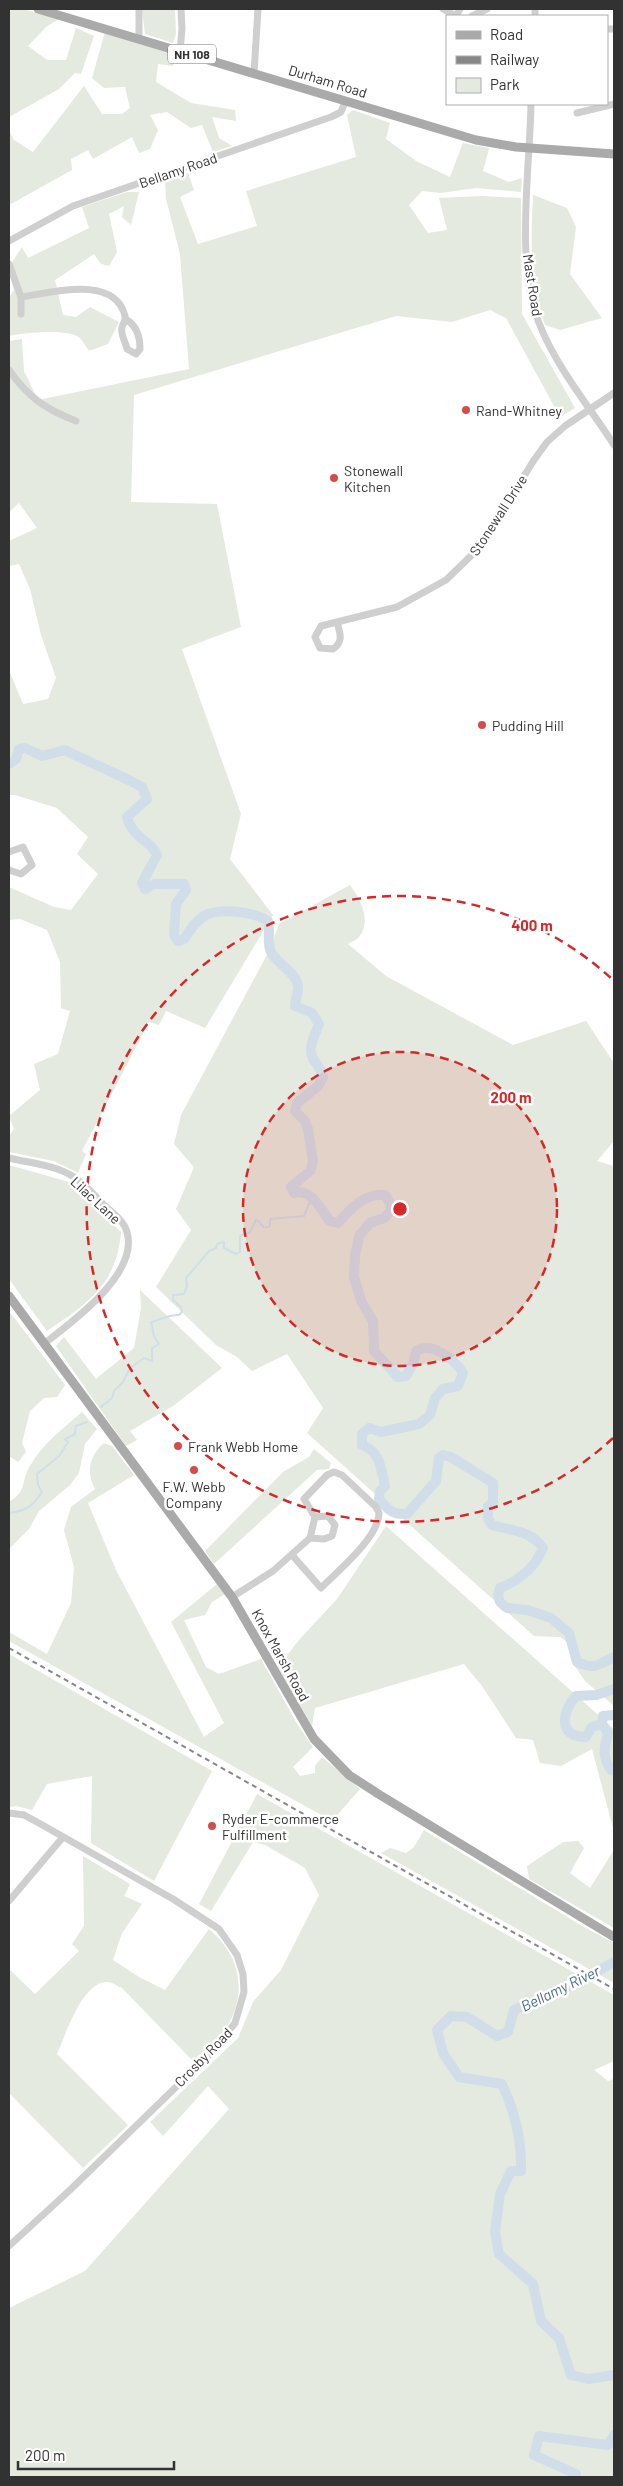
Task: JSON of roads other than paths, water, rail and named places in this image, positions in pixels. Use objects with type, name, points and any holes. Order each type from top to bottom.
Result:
[{"type":"main road","name":"Durham Road","points":[[38,9],[56,12],[345,102],[476,140],[530,148],[614,154]]},
{"type":"main road","name":"Knox Marsh Road","points":[[9,1296],[232,1597],[307,1729],[322,1749],[349,1775],[614,1937]]},
{"type":"street","points":[[139,9],[139,38]]},
{"type":"street","points":[[180,51],[181,9]]},
{"type":"street","points":[[254,73],[258,9]]},
{"type":"street","points":[[443,9],[454,15]]},
{"type":"street","points":[[474,15],[487,9]]},
{"type":"street","name":"Bellamy Road","points":[[9,241],[72,206],[331,117],[341,112],[345,102]]},
{"type":"street","points":[[576,113],[614,104]]},
{"type":"street","name":"Mast Road","points":[[531,105],[526,221],[533,304],[538,322],[554,354],[614,445]]},
{"type":"street","points":[[9,264],[21,297],[21,314]]},
{"type":"street","points":[[21,297],[93,289],[109,295],[116,301],[125,319]]},
{"type":"street","points":[[9,370],[33,400],[55,413],[76,421]]},
{"type":"street","name":"Stonewall Drive","points":[[336,622],[397,607],[446,580],[479,548],[547,442],[565,426],[614,393]]},
{"type":"street","points":[[9,852],[23,847],[32,864],[21,874],[9,870]]},
{"type":"street","name":"Lilac Lane","points":[[9,1158],[55,1169],[74,1177],[121,1222],[128,1236],[120,1268],[109,1286],[94,1304],[45,1343]]},
{"type":"street","points":[[232,1597],[265,1577],[310,1538],[315,1516],[304,1499],[327,1475],[334,1472],[342,1475],[380,1513],[373,1531],[364,1544],[321,1588],[292,1555]]},
{"type":"street","points":[[310,1538],[328,1538],[335,1529],[332,1518],[315,1516]]},
{"type":"street","name":"Crosby Road","points":[[9,1813],[24,1815],[173,1900],[219,1929],[237,1955],[243,1974],[244,1992],[234,2023],[210,2054],[70,2190],[9,2246]]},
{"type":"street","points":[[9,1901],[63,1837]]},
{"type":"waterway","name":"Bellamy River","points":[[9,764],[16,759],[19,749],[25,748],[42,756],[65,750],[142,787],[147,799],[127,817],[133,830],[151,846],[157,855],[142,883],[145,889],[154,884],[184,884],[186,890],[176,904],[174,935],[178,941],[184,939],[201,918],[211,913],[227,911],[246,913],[268,921],[271,952],[297,981],[298,988],[295,1006],[312,1013],[319,1024],[312,1042],[311,1055],[323,1077],[318,1086],[297,1103],[295,1111],[305,1121],[308,1129],[313,1162],[310,1171],[291,1187],[294,1193],[300,1192],[311,1196],[330,1221],[338,1223],[353,1207],[365,1199],[371,1196],[385,1195],[390,1203],[391,1211],[384,1218],[370,1223],[359,1236],[355,1256],[354,1277],[361,1301],[373,1321],[374,1351],[398,1377],[406,1376],[413,1364],[416,1351],[422,1348],[429,1348],[442,1353],[454,1362],[463,1373],[458,1386],[443,1389],[435,1398],[430,1415],[419,1424],[381,1432],[369,1428],[362,1434],[362,1445],[373,1452],[381,1467],[385,1486],[380,1491],[379,1499],[391,1511],[398,1514],[407,1514],[436,1481],[439,1458],[443,1455],[451,1457],[493,1483],[493,1503],[488,1506],[488,1519],[492,1525],[526,1534],[543,1548],[536,1562],[526,1572],[500,1588],[498,1595],[500,1602],[507,1608],[527,1610],[551,1618],[569,1633],[577,1662],[592,1666],[614,1657]]},
{"type":"waterway","points":[[101,1407],[112,1398],[114,1391],[123,1382],[130,1368],[144,1358],[152,1361],[152,1348],[159,1344],[154,1336],[151,1322],[179,1315],[182,1312],[181,1307],[173,1300],[173,1295],[184,1294],[187,1286],[186,1278],[209,1251],[216,1248],[217,1244],[224,1242],[224,1248],[236,1254],[240,1252],[240,1236],[250,1232],[256,1220],[263,1227],[267,1227],[270,1226],[270,1219],[304,1216],[312,1197]]},
{"type":"waterway","points":[[9,1513],[20,1511],[35,1501],[42,1492],[38,1485],[37,1474],[59,1456],[68,1442],[65,1439],[75,1434],[76,1426],[87,1422]]},
{"type":"waterway","name":"Bellamy River","points":[[602,1724],[592,1727],[586,1737],[577,1736],[570,1733],[566,1728],[565,1716],[576,1696],[596,1695],[614,1689]]},
{"type":"waterway","name":"Bellamy River","points":[[614,1715],[603,1716],[602,1724],[608,1733],[605,1757],[611,1770],[614,1770]]},
{"type":"waterway","name":"Bellamy River","points":[[614,1962],[584,1979],[514,2010],[508,2032],[497,2036],[467,2017],[451,2016],[437,2030],[443,2053],[459,2077],[502,2084],[511,2105],[519,2138],[521,2171],[511,2171],[500,2194],[495,2232],[499,2254],[533,2284],[541,2321],[559,2338],[571,2375],[588,2379],[614,2375]]},
{"type":"waterway","name":"Bellamy River","points":[[574,2477],[576,2474],[534,2455],[539,2436],[608,2445],[614,2435]]},
{"type":"railway","points":[[9,1648],[614,1989]]},
{"type":"place","name":"Rand-Whitney","points":[[466,410]]},
{"type":"place","name":"Stonewall Kitchen","points":[[334,478]]},
{"type":"place","name":"Pudding Hill","points":[[482,725]]},
{"type":"place","name":"Frank Webb Home","points":[[178,1446]]},
{"type":"place","name":"F.W. Webb Company","points":[[194,1470]]},
{"type":"place","name":"Ryder E-commerce Fulfillment","points":[[212,1826]]}]
